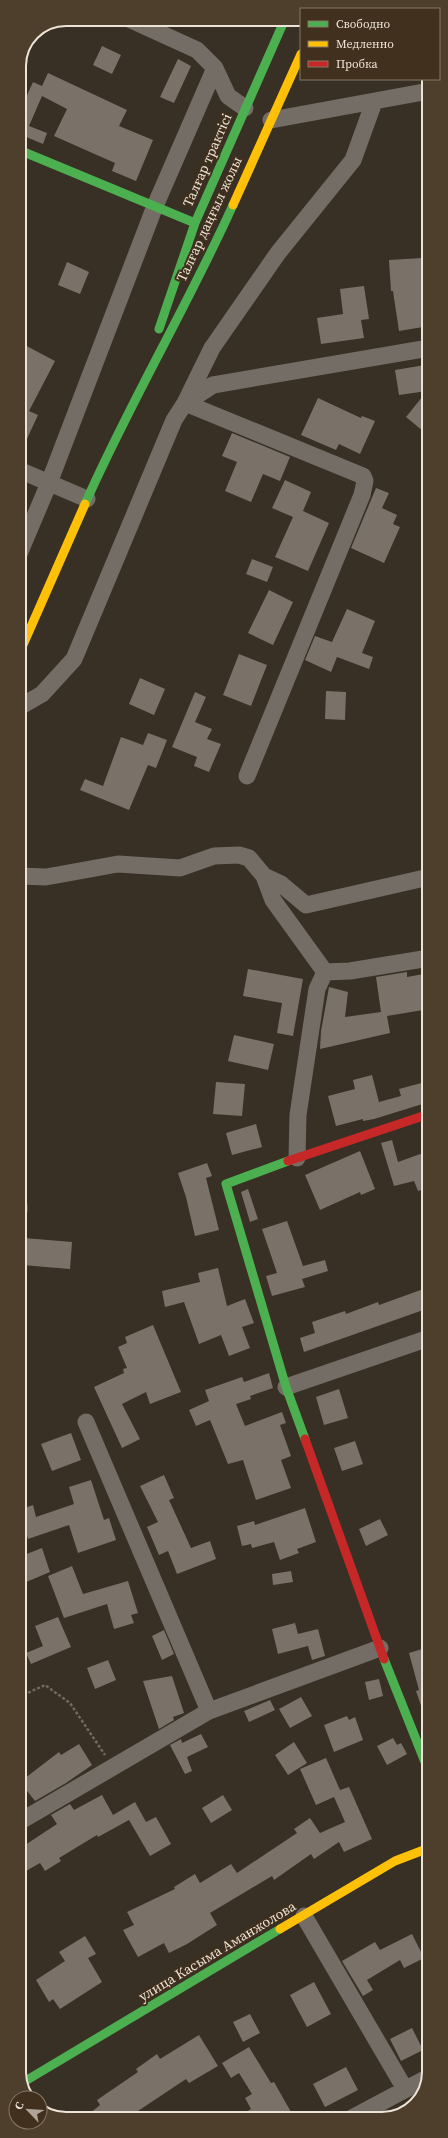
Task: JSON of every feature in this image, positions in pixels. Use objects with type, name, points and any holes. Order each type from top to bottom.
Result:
[{"type":"main road","points":[[245,108],[282,26]]},
{"type":"main road","name":"Талғар даңғыл жолы","points":[[26,638],[87,499],[137,394],[215,245],[300,56]]},
{"type":"main road","name":"Талғар трактісі","points":[[195,223],[245,108]]},
{"type":"main road","points":[[26,153],[195,223]]},
{"type":"main road","name":"Талғар даңғыл жолы","points":[[137,394],[195,223]]},
{"type":"main road","points":[[422,1116],[297,1158],[226,1184],[286,1387],[380,1648],[422,1754]]},
{"type":"main road","name":"улица Касыма Аманжолова","points":[[27,2081],[395,1862],[422,1851]]},
{"type":"street","points":[[144,26],[197,50],[215,68],[228,96],[245,108]]},
{"type":"street","points":[[26,537],[49,483],[155,206],[215,68]]},
{"type":"street","points":[[271,120],[422,93]]},
{"type":"street","points":[[26,703],[42,694],[74,659],[174,420],[185,403],[212,348],[273,259],[353,160],[374,102]]},
{"type":"street","points":[[185,403],[213,385],[422,349]]},
{"type":"street","points":[[185,403],[363,476],[366,481],[362,495],[247,776]]},
{"type":"street","points":[[26,473],[87,499]]},
{"type":"street","points":[[26,877],[46,878],[118,864],[180,868],[214,856],[239,855],[250,858],[264,876],[273,900],[324,972]]},
{"type":"street","points":[[264,876],[281,884],[306,905],[422,879]]},
{"type":"street","points":[[324,972],[350,971],[422,959]]},
{"type":"street","points":[[297,1158],[298,1115],[317,989],[324,972]]},
{"type":"street","points":[[286,1387],[422,1340]]},
{"type":"street","points":[[86,1422],[209,1711]]},
{"type":"street","points":[[26,1818],[209,1711],[380,1648]]},
{"type":"street","points":[[304,1916],[405,2090]]},
{"type":"street","points":[[363,2112],[421,2081]]},
{"type":"path","points":[[26,1694],[44,1685],[70,1702],[113,1767]]},
{"type":"building","points":[[102,46],[121,55],[112,74],[93,65]]},
{"type":"building","points":[[178,59],[191,66],[174,103],[160,97]]},
{"type":"building","points":[[48,73],[127,110],[119,126],[153,140],[136,181],[112,171],[115,163],[54,136],[67,109],[42,96],[29,126],[47,133],[43,144],[26,137],[26,98],[33,82],[42,86]]},
{"type":"building","points":[[422,258],[422,327],[399,331],[393,291],[391,291],[389,260]]},
{"type":"building","points":[[67,262],[89,272],[80,294],[58,285]]},
{"type":"building","points":[[364,286],[369,319],[361,320],[364,338],[321,344],[317,318],[343,314],[340,289]]},
{"type":"building","points":[[26,346],[55,361],[29,411],[38,415],[26,441]]},
{"type":"building","points":[[422,366],[422,392],[399,395],[395,370]]},
{"type":"building","points":[[422,397],[422,430],[406,417]]},
{"type":"building","points":[[318,398],[361,418],[362,416],[375,421],[360,454],[339,444],[336,450],[301,435]]},
{"type":"building","points":[[232,433],[290,457],[280,481],[263,474],[251,502],[225,491],[237,462],[222,456]]},
{"type":"building","points":[[285,480],[311,492],[303,511],[329,523],[308,571],[275,557],[293,517],[272,508]]},
{"type":"building","points":[[376,488],[389,493],[382,508],[397,515],[393,524],[400,527],[384,563],[351,548]]},
{"type":"building","points":[[252,559],[273,567],[267,582],[246,574]]},
{"type":"building","points":[[269,590],[293,602],[273,645],[248,633]]},
{"type":"building","points":[[347,609],[375,621],[362,653],[373,657],[369,669],[337,657],[331,672],[305,660],[315,636],[332,642]]},
{"type":"building","points":[[239,654],[267,665],[251,706],[223,695]]},
{"type":"building","points":[[140,678],[165,689],[154,715],[129,704]]},
{"type":"building","points":[[326,691],[346,692],[345,720],[325,719]]},
{"type":"building","points":[[195,692],[206,697],[195,722],[212,729],[207,739],[221,744],[209,772],[194,766],[197,757],[172,747]]},
{"type":"building","points":[[148,733],[167,740],[156,768],[148,765],[129,810],[80,790],[85,779],[103,786],[121,737],[143,745]]},
{"type":"building","points":[[248,969],[303,979],[293,1036],[277,1033],[282,1003],[243,996]]},
{"type":"building","points":[[407,972],[407,977],[422,974],[422,1010],[387,1016],[390,1033],[320,1049],[321,1031],[329,987],[348,992],[345,1017],[381,1012],[376,977]]},
{"type":"building","points":[[234,1035],[274,1044],[268,1070],[228,1061]]},
{"type":"building","points":[[372,1075],[379,1102],[401,1096],[399,1089],[422,1083],[422,1104],[374,1119],[363,1121],[363,1119],[336,1126],[328,1096],[355,1089],[353,1080]]},
{"type":"building","points":[[216,1082],[245,1084],[242,1116],[213,1114]]},
{"type":"building","points":[[256,1124],[262,1147],[232,1155],[226,1133]]},
{"type":"building","points":[[392,1140],[398,1162],[422,1153],[422,1190],[418,1191],[414,1181],[394,1186],[381,1143]]},
{"type":"building","points":[[360,1151],[375,1189],[361,1195],[360,1192],[320,1210],[305,1175]]},
{"type":"building","points":[[207,1163],[212,1176],[206,1178],[219,1230],[195,1236],[186,1197],[178,1173]]},
{"type":"building","points":[[248,1189],[258,1219],[250,1222],[241,1192]]},
{"type":"building","points":[[287,1221],[303,1266],[325,1260],[328,1271],[302,1279],[305,1287],[272,1296],[266,1276],[277,1273],[262,1229]]},
{"type":"building","points":[[26,1238],[72,1242],[70,1269],[26,1265]]},
{"type":"building","points":[[218,1268],[227,1306],[245,1299],[254,1323],[242,1327],[250,1348],[229,1356],[221,1335],[199,1344],[184,1302],[165,1307],[162,1291],[200,1282],[198,1273]]},
{"type":"building","points":[[422,1290],[422,1310],[304,1352],[300,1338],[315,1333],[312,1322],[345,1311],[346,1314],[378,1302],[379,1305]]},
{"type":"building","points":[[153,1325],[181,1392],[150,1404],[146,1392],[122,1404],[140,1439],[122,1448],[94,1387],[124,1373],[123,1369],[127,1368],[118,1347],[127,1343],[125,1337]]},
{"type":"building","points":[[269,1373],[273,1388],[250,1396],[251,1399],[236,1404],[245,1426],[282,1412],[286,1423],[280,1425],[291,1456],[281,1460],[291,1488],[256,1500],[243,1460],[228,1464],[210,1420],[196,1426],[189,1410],[209,1401],[205,1390],[242,1377],[244,1382]]},
{"type":"building","points":[[339,1389],[348,1418],[324,1425],[316,1397]]},
{"type":"building","points":[[71,1433],[81,1460],[52,1471],[41,1444]]},
{"type":"building","points":[[355,1441],[363,1464],[342,1471],[334,1448]]},
{"type":"building","points":[[164,1475],[174,1498],[169,1500],[191,1548],[210,1541],[216,1559],[177,1574],[168,1551],[159,1555],[147,1527],[158,1522],[140,1486]]},
{"type":"building","points":[[91,1480],[104,1520],[109,1518],[116,1540],[78,1553],[69,1525],[28,1539],[26,1533],[26,1508],[33,1505],[36,1517],[74,1504],[69,1487]]},
{"type":"building","points":[[305,1508],[316,1542],[297,1549],[299,1553],[280,1560],[274,1542],[252,1548],[251,1544],[242,1546],[237,1526],[254,1521],[255,1525]]},
{"type":"building","points":[[380,1519],[388,1535],[366,1546],[359,1529]]},
{"type":"building","points":[[42,1548],[50,1572],[26,1582],[26,1554]]},
{"type":"building","points":[[72,1566],[83,1594],[128,1581],[138,1613],[131,1615],[134,1623],[114,1629],[107,1604],[64,1618],[48,1576]]},
{"type":"building","points":[[291,1571],[293,1582],[273,1585],[272,1574]]},
{"type":"building","points":[[58,1617],[71,1647],[31,1664],[26,1653],[43,1646],[35,1626]]},
{"type":"building","points":[[295,1623],[298,1634],[318,1629],[325,1656],[312,1660],[308,1646],[278,1654],[272,1629]]},
{"type":"building","points":[[164,1630],[174,1654],[162,1660],[152,1636]]},
{"type":"building","points":[[422,1649],[422,1708],[416,1691],[419,1690],[409,1653]]},
{"type":"building","points":[[108,1660],[116,1680],[95,1689],[87,1668]]},
{"type":"building","points":[[172,1676],[184,1713],[173,1717],[174,1720],[159,1729],[143,1681]]},
{"type":"building","points":[[379,1679],[383,1696],[369,1700],[365,1682]]},
{"type":"building","points":[[301,1697],[312,1716],[290,1728],[279,1709]]},
{"type":"building","points":[[270,1700],[275,1710],[249,1722],[244,1711]]},
{"type":"building","points":[[347,1716],[349,1720],[355,1717],[363,1740],[334,1752],[324,1725]]},
{"type":"building","points":[[201,1734],[208,1747],[187,1757],[192,1771],[185,1774],[170,1745],[181,1739],[182,1743]]},
{"type":"building","points":[[393,1738],[397,1745],[401,1743],[407,1754],[387,1765],[377,1746]]},
{"type":"building","points":[[294,1742],[307,1763],[288,1775],[275,1755]]},
{"type":"building","points":[[79,1744],[92,1765],[66,1783],[35,1801],[26,1790],[26,1777],[59,1752],[61,1755]]},
{"type":"building","points":[[326,1758],[340,1790],[349,1787],[372,1839],[344,1852],[339,1842],[314,1859],[311,1854],[274,1880],[272,1876],[210,1913],[217,1925],[187,1944],[169,1953],[164,1943],[138,1957],[123,1930],[134,1925],[127,1912],[175,1889],[174,1887],[195,1874],[200,1883],[231,1864],[237,1873],[297,1833],[294,1829],[310,1818],[320,1833],[345,1822],[334,1797],[316,1805],[300,1769]]},
{"type":"building","points":[[102,1795],[113,1815],[135,1802],[146,1822],[156,1817],[171,1844],[150,1856],[129,1820],[98,1837],[97,1835],[59,1858],[61,1861],[45,1871],[40,1863],[26,1871],[26,1844],[57,1824],[51,1815],[70,1804],[74,1810]]},
{"type":"building","points":[[223,1795],[232,1810],[211,1823],[202,1808]]},
{"type":"building","points":[[412,1934],[422,1954],[422,1959],[404,1968],[400,1960],[367,1980],[373,1990],[363,1996],[342,1961],[375,1942],[380,1950]]},
{"type":"building","points":[[85,1936],[96,1954],[88,1958],[102,1982],[60,2009],[53,1999],[49,2002],[36,1980],[65,1961],[59,1952]]},
{"type":"building","points":[[314,1982],[331,2014],[307,2027],[290,1995]]},
{"type":"building","points":[[250,2014],[260,2033],[243,2042],[233,2022]]},
{"type":"building","points":[[412,2028],[422,2050],[401,2061],[390,2039]]},
{"type":"building","points":[[199,2035],[218,2066],[189,2083],[186,2079],[136,2112],[92,2112],[100,2105],[97,2100],[138,2072],[136,2069],[157,2054],[160,2059]]},
{"type":"building","points":[[249,2047],[271,2083],[274,2082],[291,2112],[246,2112],[251,2109],[245,2098],[252,2094],[239,2073],[231,2078],[222,2063]]},
{"type":"building","points":[[346,2067],[358,2090],[325,2107],[313,2084]]},
{"type":"traffic: fast","points":[[159,329],[195,223],[282,26]]},
{"type":"traffic: fast","points":[[26,153],[195,223]]},
{"type":"traffic: fast","points":[[85,504],[102,466],[197,280],[233,205]]},
{"type":"traffic: fast","points":[[288,1161],[226,1184],[286,1387],[305,1439]]},
{"type":"traffic: fast","points":[[384,1659],[422,1754]]},
{"type":"traffic: fast","points":[[27,2080],[280,1929]]},
{"type":"traffic: slow","points":[[233,205],[300,56]]},
{"type":"traffic: slow","points":[[26,638],[85,504]]},
{"type":"traffic: slow","points":[[280,1929],[395,1861],[422,1851]]},
{"type":"traffic: jam","points":[[288,1161],[422,1116]]},
{"type":"traffic: jam","points":[[305,1439],[384,1659]]}]
